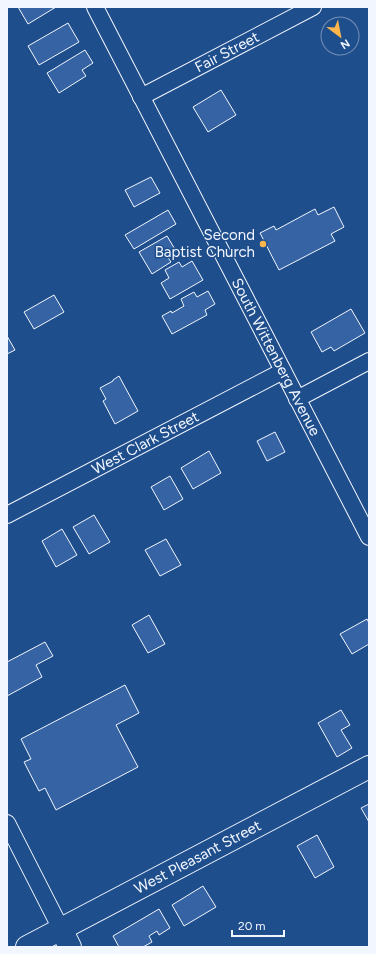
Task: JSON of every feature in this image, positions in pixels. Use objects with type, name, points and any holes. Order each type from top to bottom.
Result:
[{"type":"street","name":"South Wittenberg Avenue","points":[[94,7],[369,537]]},
{"type":"street","name":"Fair Street","points":[[141,97],[313,7]]},
{"type":"street","points":[[297,399],[369,361]]},
{"type":"street","name":"West Clark Street","points":[[7,515],[283,371]]},
{"type":"street","name":"West Pleasant Street","points":[[27,947],[66,938],[369,767]]},
{"type":"street","points":[[7,823],[66,938]]},
{"type":"building","points":[[18,7],[56,7],[28,24]]},
{"type":"building","points":[[68,23],[79,42],[39,65],[28,46]]},
{"type":"building","points":[[85,50],[93,63],[82,70],[86,76],[59,93],[47,73]]},
{"type":"building","points":[[221,90],[236,115],[208,132],[193,107]]},
{"type":"building","points":[[151,177],[160,193],[134,207],[125,190]]},
{"type":"building","points":[[334,207],[344,227],[331,234],[335,241],[279,270],[260,233],[274,226],[276,230],[315,209],[318,215]]},
{"type":"building","points":[[168,210],[176,224],[134,249],[125,235]]},
{"type":"building","points":[[167,236],[176,251],[167,256],[171,262],[152,274],[139,252]]},
{"type":"building","points":[[192,261],[203,280],[170,299],[161,283],[169,278],[165,270],[179,262],[182,267]]},
{"type":"building","points":[[208,291],[215,304],[205,310],[207,315],[172,334],[162,316],[171,311],[172,313],[184,306],[181,299],[194,292],[197,297]]},
{"type":"building","points":[[54,295],[64,312],[34,329],[24,312]]},
{"type":"building","points":[[351,309],[365,333],[334,351],[331,347],[322,352],[311,332]]},
{"type":"building","points":[[7,336],[15,350],[7,354]]},
{"type":"building","points":[[119,376],[138,411],[115,424],[103,401],[106,399],[100,388]]},
{"type":"building","points":[[275,432],[285,452],[267,461],[257,441]]},
{"type":"building","points":[[209,451],[221,473],[193,489],[181,468]]},
{"type":"building","points":[[170,476],[183,499],[164,510],[151,487]]},
{"type":"building","points":[[94,515],[110,542],[89,554],[73,527]]},
{"type":"building","points":[[62,529],[77,555],[56,567],[42,541]]},
{"type":"building","points":[[166,539],[181,565],[160,576],[145,550]]},
{"type":"building","points":[[149,615],[165,644],[148,653],[132,625]]},
{"type":"building","points":[[367,619],[369,623],[369,644],[352,654],[340,634]]},
{"type":"building","points":[[45,642],[53,656],[36,665],[42,677],[7,696],[7,662]]},
{"type":"building","points":[[125,685],[139,713],[116,725],[138,767],[56,810],[45,788],[39,791],[24,762],[31,759],[21,739]]},
{"type":"building","points":[[341,710],[350,725],[341,730],[352,748],[337,757],[318,723]]},
{"type":"building","points":[[369,804],[369,822],[361,808]]},
{"type":"building","points":[[317,835],[334,867],[315,878],[297,846]]},
{"type":"building","points":[[203,886],[216,907],[184,926],[172,905]]},
{"type":"building","points":[[159,909],[170,928],[159,935],[157,931],[149,936],[152,942],[143,947],[119,947],[113,936]]},
{"type":"place","name":"Second Baptist Church","points":[[263,244]]}]
